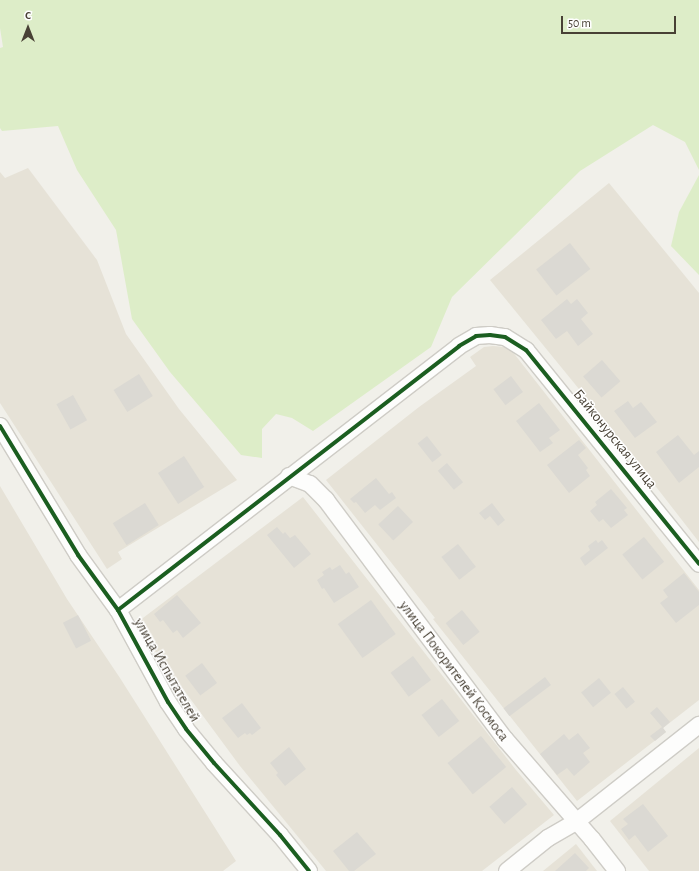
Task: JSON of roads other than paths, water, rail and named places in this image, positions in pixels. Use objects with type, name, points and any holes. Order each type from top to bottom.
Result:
[{"type":"street","name":"Байконурская улица","points":[[290,476],[459,346],[476,336],[490,335],[505,337],[526,350],[699,564]]},
{"type":"street","name":"улица Испытателей","points":[[0,426],[78,555],[118,610],[168,702],[186,729],[214,763],[280,835],[309,871]]},
{"type":"street","points":[[118,610],[290,476]]},
{"type":"street","name":"улица Покорителей Космоса","points":[[290,476],[310,484],[326,500],[505,739],[592,839],[617,871]]},
{"type":"street","points":[[507,871],[548,838],[576,822],[699,725]]}]
